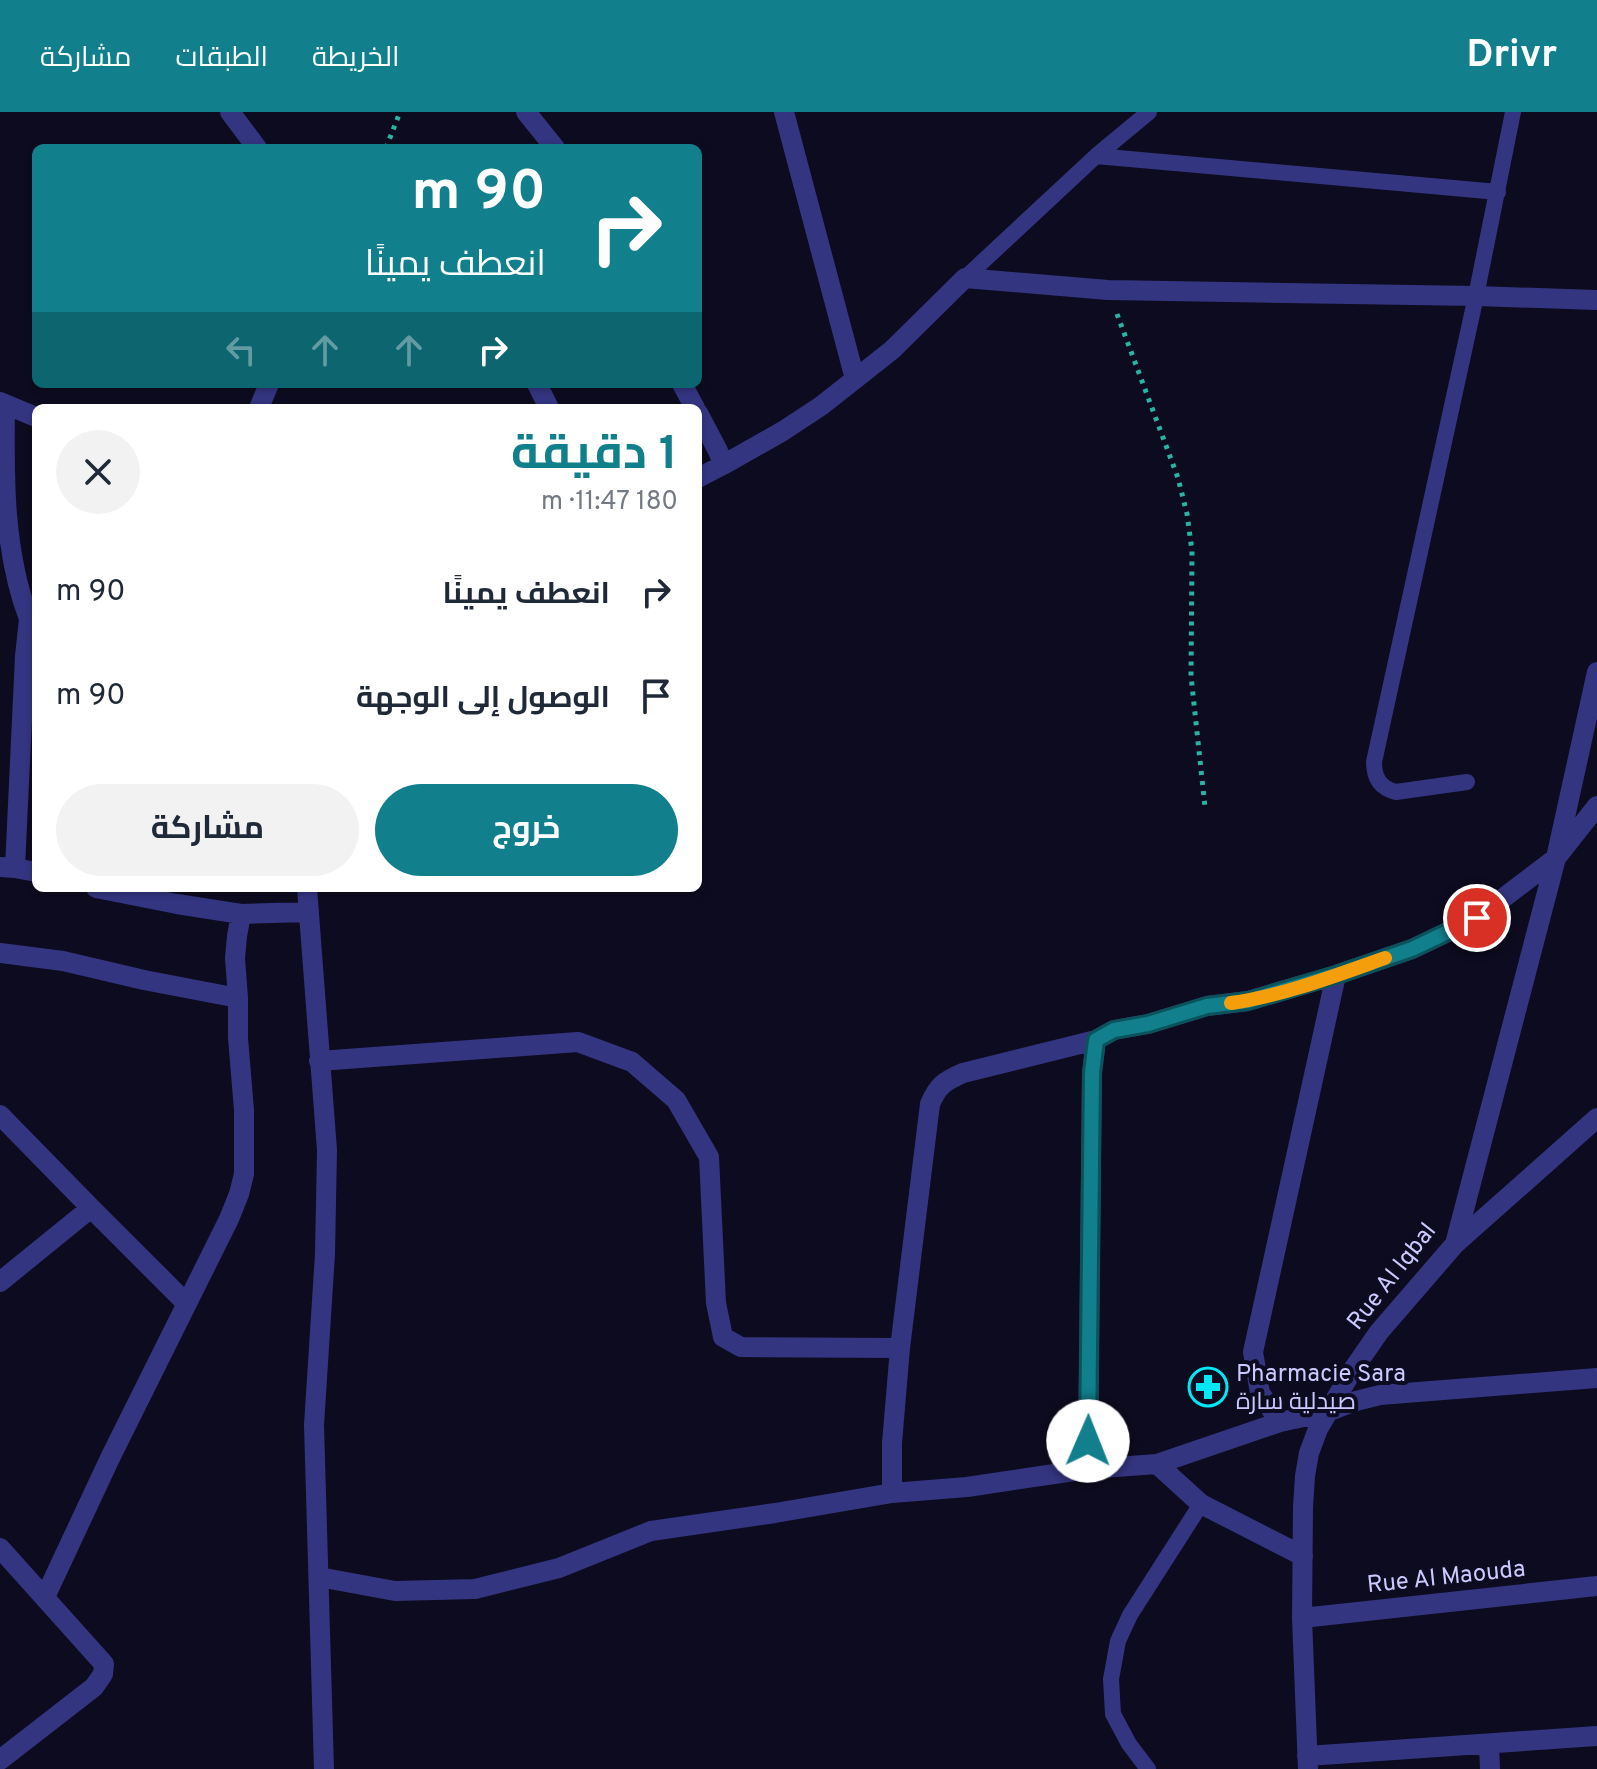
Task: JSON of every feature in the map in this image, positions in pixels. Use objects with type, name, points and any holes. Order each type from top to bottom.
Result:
[{"type":"street","points":[[230,112],[254,144]]},
{"type":"street","points":[[526,112],[552,144]]},
{"type":"street","points":[[784,112],[855,379]]},
{"type":"street","points":[[702,476],[821,406],[892,350],[965,278],[1108,290],[1597,300]]},
{"type":"street","points":[[32,415],[2,403],[5,487],[13,564],[19,594],[32,620],[25,656],[8,868],[32,871]]},
{"type":"street","points":[[702,420],[723,465]]},
{"type":"street","name":"Rue Al Iqbal","points":[[1308,1763],[1302,1618],[1305,1476],[1309,1453],[1327,1412],[1379,1332],[1455,1244],[1556,858],[1597,672]]},
{"type":"street","points":[[892,1493],[892,1443],[900,1348],[930,1104],[936,1091],[946,1081],[963,1073],[1096,1040],[1114,1030],[1148,1024],[1207,1006],[1248,1001],[1412,949],[1477,918],[1556,858],[1597,806]]},
{"type":"street","points":[[116,892],[241,914],[309,912]]},
{"type":"street","points":[[307,892],[327,1150],[325,1254],[314,1425],[324,1769]]},
{"type":"street","points":[[45,1597],[239,1194],[244,1174],[244,1110],[235,958],[241,914]]},
{"type":"street","points":[[0,953],[63,961],[238,998]]},
{"type":"street","points":[[1280,1422],[1260,1393],[1253,1352],[1336,975]]},
{"type":"street","points":[[1088,1469],[1092,1073],[1096,1040]]},
{"type":"street","points":[[319,1061],[578,1042],[632,1062],[676,1100],[709,1157],[716,1303],[723,1337],[741,1347],[900,1348]]},
{"type":"street","points":[[0,1115],[186,1303]]},
{"type":"street","points":[[1455,1244],[1597,1118]]},
{"type":"street","points":[[0,1282],[91,1208]]},
{"type":"street","points":[[319,1577],[395,1591],[475,1589],[559,1568],[651,1531],[892,1493],[967,1487],[1088,1469],[1157,1464],[1280,1422],[1327,1412],[1380,1395],[1597,1378]]},
{"type":"street","points":[[1157,1464],[1201,1504],[1303,1556]]},
{"type":"street","points":[[0,1548],[104,1664],[103,1674],[94,1687],[0,1760]]},
{"type":"street","name":"Rue Al Maouda","points":[[1302,1618],[1597,1586]]},
{"type":"street","points":[[1308,1763],[1597,1736]]},
{"type":"street","points":[[1489,1745],[1490,1769]]},
{"type":"lane","points":[[965,278],[1096,156],[1149,112]]},
{"type":"lane","points":[[1467,782],[1396,792],[1381,785],[1374,762],[1513,112]]},
{"type":"lane","points":[[1096,156],[1498,192]]},
{"type":"lane","points":[[1148,1769],[1129,1744],[1113,1714],[1111,1679],[1118,1641],[1137,1603],[1201,1504]]},
{"type":"path","points":[[388,144],[400,112]]},
{"type":"path","points":[[1108,290],[1178,478],[1187,514],[1192,551],[1191,676],[1205,807]]},
{"type":"slow traffic","points":[[1231,1003],[1248,1001],[1385,958]]},
{"type":"place","name":"Pharmacie Sara صيدلية سارة","points":[[1208,1387]]},
{"type":"route","points":[[1088,1441],[1092,1073],[1096,1040],[1114,1030],[1148,1024],[1207,1006],[1248,1001],[1336,975],[1412,949],[1477,918]]}]
